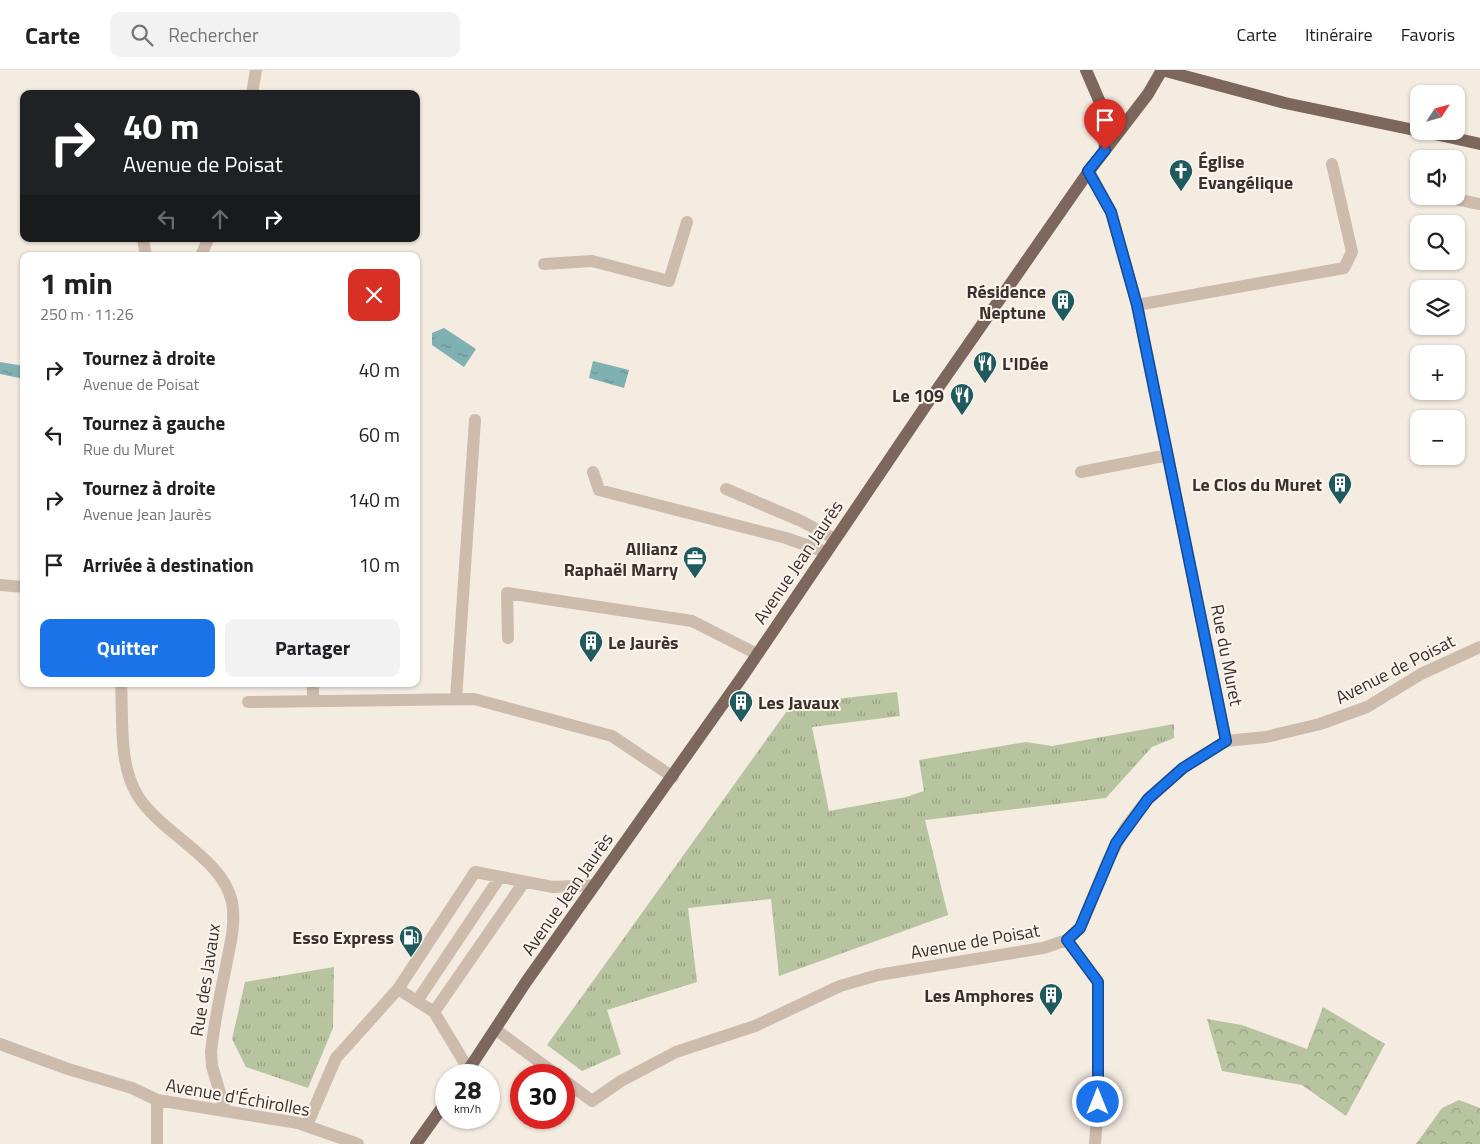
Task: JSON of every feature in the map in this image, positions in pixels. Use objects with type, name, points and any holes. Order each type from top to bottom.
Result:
[{"type":"main road","points":[[1086,70],[1102,107],[1105,150]]},
{"type":"main road","points":[[1162,70],[1285,103],[1410,129]]},
{"type":"main road","name":"Avenue Jean Jaurès","points":[[472,1064],[595,885],[673,776],[1088,171],[1148,94],[1162,70]]},
{"type":"main road","points":[[1462,140],[1480,144]]},
{"type":"main road","points":[[416,1144],[435,1117]]},
{"type":"street","points":[[253,90],[256,70]]},
{"type":"street","points":[[1137,305],[1344,268],[1352,252],[1332,164]]},
{"type":"street","name":"Rue du Muret","points":[[1088,171],[1111,212],[1137,305],[1226,741]]},
{"type":"street","points":[[1465,201],[1480,204]]},
{"type":"street","points":[[544,264],[592,261],[669,281],[687,222]]},
{"type":"street","points":[[456,699],[475,420]]},
{"type":"street","points":[[1081,472],[1168,455]]},
{"type":"street","points":[[593,472],[599,490],[786,538],[826,552]]},
{"type":"street","points":[[726,489],[801,521],[835,539]]},
{"type":"street","points":[[0,585],[20,587]]},
{"type":"street","points":[[508,638],[507,593],[692,621],[757,654]]},
{"type":"street","name":"Avenue de Poisat","points":[[575,1088],[592,1101],[621,1081],[676,1052],[755,1026],[840,986],[878,975],[1033,950],[1067,940],[1080,928],[1116,843],[1148,799],[1183,768],[1226,741],[1266,737],[1320,724],[1368,707],[1421,674],[1480,647]]},
{"type":"street","name":"Rue des Javaux","points":[[121,687],[126,760],[134,788],[156,820],[193,849],[214,870],[223,882],[232,902],[234,926],[211,1052],[212,1066],[225,1110]]},
{"type":"street","points":[[313,687],[313,701]]},
{"type":"street","points":[[248,702],[474,699],[612,736],[673,776]]},
{"type":"street","points":[[307,1125],[336,1058],[398,989],[474,872],[553,887],[595,885]]},
{"type":"street","points":[[417,1001],[500,877]]},
{"type":"street","points":[[434,1012],[524,882]]},
{"type":"street","points":[[1067,940],[1098,982],[1098,1102],[1095,1144]]},
{"type":"street","points":[[398,989],[434,1012],[463,1064]]},
{"type":"street","points":[[495,1029],[542,1064]]},
{"type":"street","name":"Avenue d'Échirolles","points":[[0,1044],[68,1069],[132,1088],[157,1100],[307,1125],[358,1144]]},
{"type":"street","points":[[157,1100],[157,1144]]},
{"type":"green space","points":[[897,692],[900,716],[812,727],[829,811],[906,797],[924,791],[919,760],[1026,742],[1052,746],[1174,724],[1174,738],[1152,747],[1106,798],[925,820],[948,915],[779,976],[771,899],[688,908],[697,982],[607,1010],[621,1054],[582,1071],[547,1045],[792,704]]},
{"type":"green space","points":[[334,967],[333,1028],[308,1088],[246,1067],[232,1039],[245,982]]},
{"type":"green space","points":[[1323,1007],[1385,1044],[1346,1116],[1302,1085],[1222,1071],[1207,1019],[1242,1025],[1307,1049]]},
{"type":"green space","points":[[1459,1100],[1480,1108],[1480,1144],[1416,1144],[1442,1108]]},
{"type":"water","points":[[444,328],[476,349],[464,367],[432,345],[432,333]]},
{"type":"water","points":[[593,361],[629,370],[624,388],[589,378]]},
{"type":"water","points":[[0,362],[20,365],[20,378],[0,374]]},
{"type":"place","name":"Église Evangélique","points":[[1181,192]]},
{"type":"place","name":"Résidence Neptune","points":[[1063,322]]},
{"type":"place","name":"L'IDée","points":[[985,384]]},
{"type":"place","name":"Le 109","points":[[962,416]]},
{"type":"place","name":"Le Clos du Muret","points":[[1340,505]]},
{"type":"place","name":"Allianz Raphaël Marry","points":[[695,579]]},
{"type":"place","name":"Le Jaurès","points":[[591,663]]},
{"type":"place","name":"Les Javaux","points":[[741,723]]},
{"type":"place","name":"Esso Express","points":[[411,958]]},
{"type":"place","name":"Les Amphores","points":[[1051,1016]]},
{"type":"route","points":[[1098,1102],[1098,982],[1067,940],[1080,928],[1116,843],[1148,799],[1183,768],[1226,741],[1137,305],[1111,212],[1088,171],[1105,150]]}]
